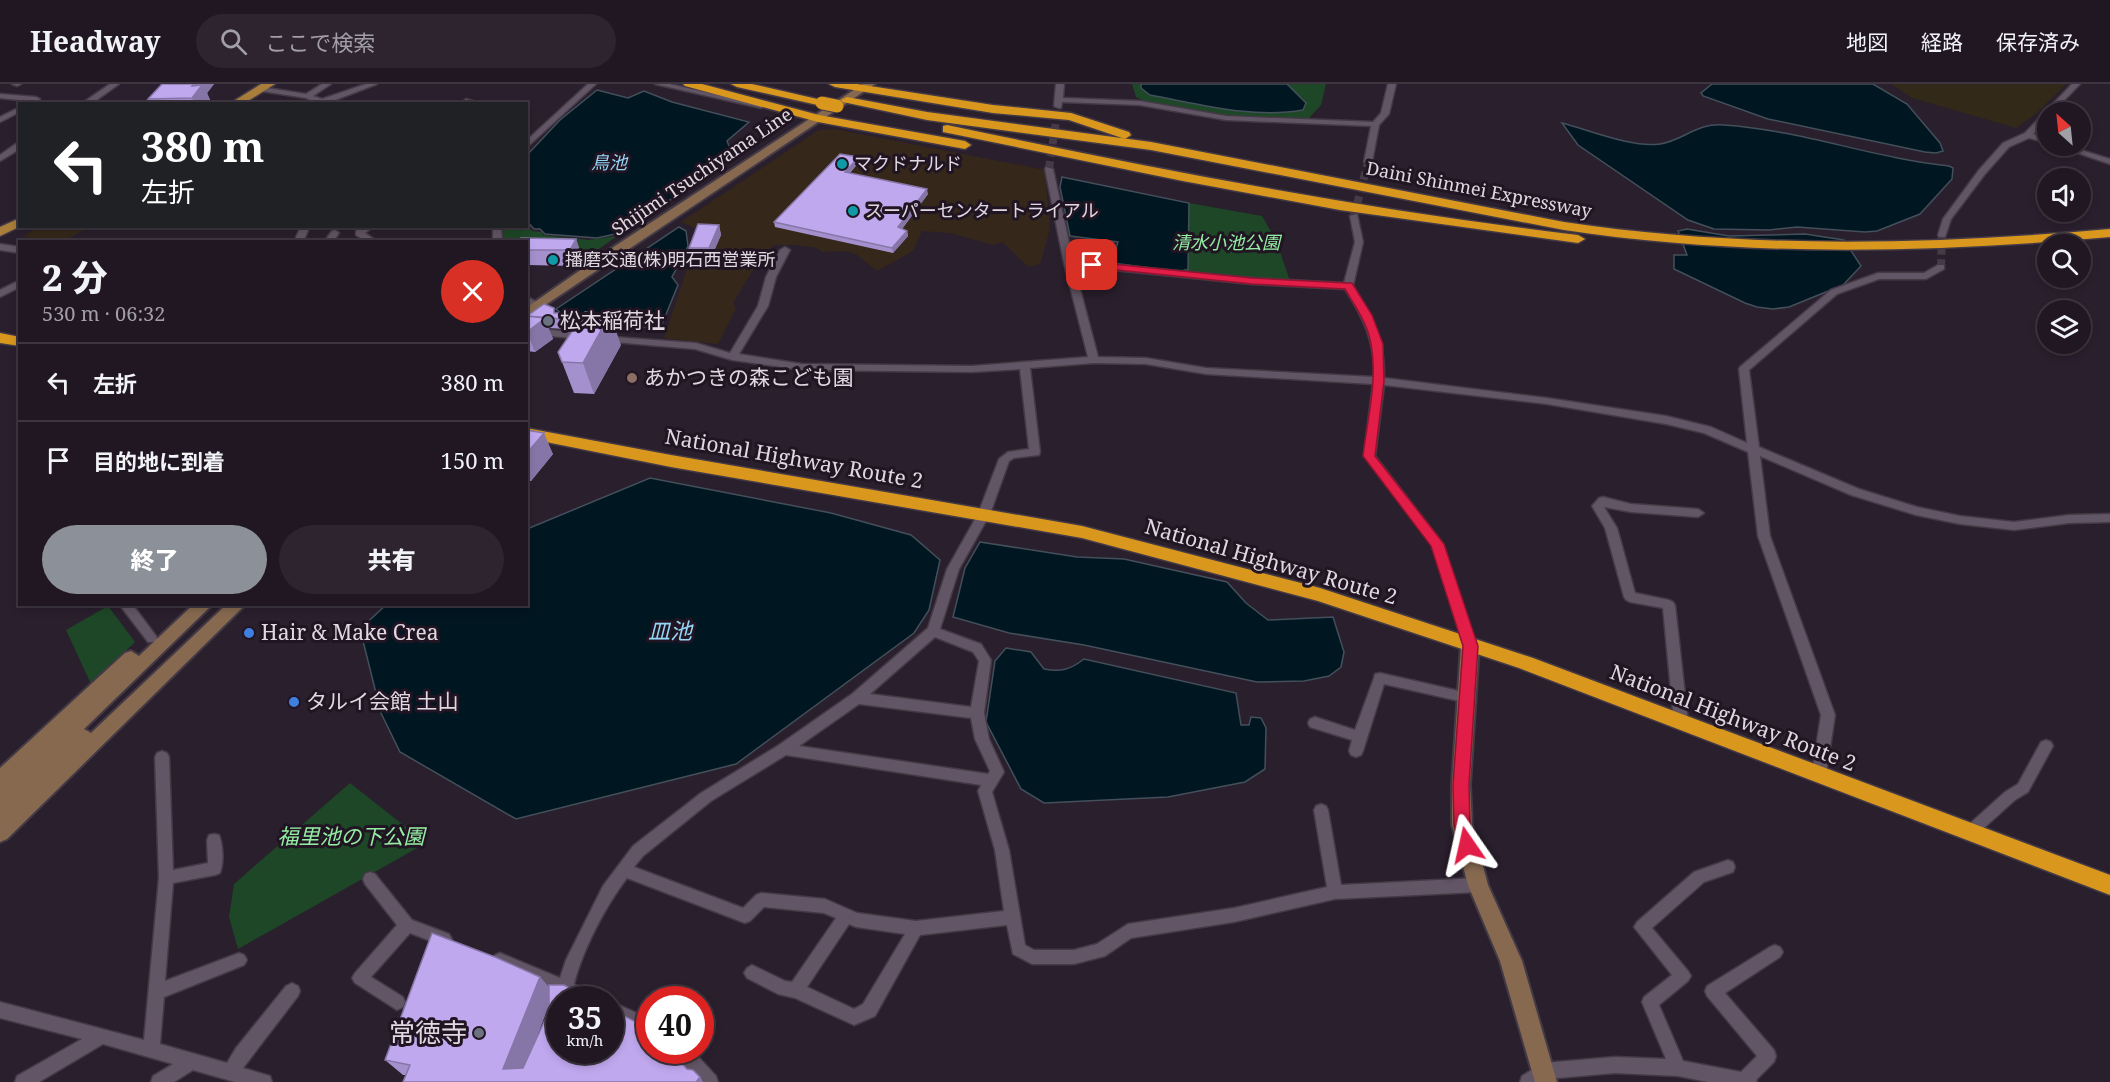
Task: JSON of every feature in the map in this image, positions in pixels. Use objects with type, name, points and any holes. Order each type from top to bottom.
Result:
[{"type":"highway","points":[[689,84],[818,118],[1064,164],[1139,170]]},
{"type":"highway","points":[[737,84],[841,103]]},
{"type":"highway","points":[[771,84],[841,103]]},
{"type":"highway","points":[[835,84],[866,87],[993,109],[1071,117],[1151,146]]},
{"type":"highway","name":"Daini Shinmei Expressway","points":[[841,103],[1151,146],[1573,228],[1680,244]]},
{"type":"highway","name":"Daini Shinmei Expressway","points":[[841,103],[1139,170],[1543,236],[1855,251],[2037,251]]},
{"type":"highway","name":"Daini Shinmei Expressway","points":[[1855,251],[2110,233]]},
{"type":"highway","points":[[2091,246],[2110,243]]},
{"type":"highway","points":[[0,338],[18,341]]},
{"type":"highway","name":"National Highway Route 2","points":[[528,433],[671,462],[1082,532],[1320,595],[1526,663],[2110,885]]},
{"type":"main road","points":[[237,102],[265,86]]},
{"type":"main road","name":"Shijimi Tsuchiyama Line","points":[[532,303],[866,87]]},
{"type":"main road","points":[[0,232],[18,223]]},
{"type":"main road","points":[[0,780],[188,606]]},
{"type":"main road","points":[[0,797],[203,606]]},
{"type":"main road","points":[[0,816],[222,606]]},
{"type":"main road","points":[[0,833],[236,606]]},
{"type":"main road","points":[[1470,646],[1461,785],[1462,825],[1478,885],[1511,961],[1539,1078]]},
{"type":"street","points":[[88,102],[115,84]]},
{"type":"street","points":[[307,96],[327,84]]},
{"type":"street","points":[[326,102],[373,84]]},
{"type":"street","points":[[528,144],[592,84]]},
{"type":"street","points":[[659,84],[818,118]]},
{"type":"street","points":[[844,84],[866,87]]},
{"type":"street","points":[[1060,84],[1058,103],[1140,103],[1226,118],[1375,124]]},
{"type":"street","points":[[1368,162],[1375,124],[1386,114],[1392,84]]},
{"type":"street","points":[[2059,102],[2076,84]]},
{"type":"street","points":[[265,86],[307,96],[321,102]]},
{"type":"street","points":[[0,96],[36,99],[32,102]]},
{"type":"street","points":[[0,120],[18,110]]},
{"type":"street","points":[[1942,235],[1947,219],[1982,172],[2006,145],[2028,135],[2037,125]]},
{"type":"street","points":[[2028,135],[2037,138]]},
{"type":"street","points":[[0,159],[18,146]]},
{"type":"street","points":[[2091,156],[2110,162]]},
{"type":"street","points":[[1049,169],[1069,263],[1094,360]]},
{"type":"street","points":[[1354,216],[1359,242],[1348,286],[1366,315],[1377,344],[1378,381],[1369,456],[1437,544],[1470,646]]},
{"type":"street","points":[[367,228],[359,233],[371,240]]},
{"type":"street","points":[[330,240],[335,233]]},
{"type":"street","points":[[0,247],[18,250]]},
{"type":"street","points":[[732,357],[763,306],[771,277],[785,250]]},
{"type":"street","points":[[1069,263],[1252,281],[1348,286]]},
{"type":"street","points":[[1819,774],[1828,715],[1764,536],[1744,369],[1834,292],[1878,276],[1926,276],[1941,267]]},
{"type":"street","points":[[0,294],[18,284]]},
{"type":"street","points":[[528,332],[696,345],[732,357],[802,367],[972,369],[1094,360],[1146,361],[1206,371],[1378,381],[1547,401],[1666,420],[1707,430],[1855,492],[1916,511],[1960,520],[2014,526],[2069,519],[2110,518]]},
{"type":"street","points":[[567,986],[571,965],[608,891],[638,851],[706,797],[784,749],[857,698],[933,631],[953,569],[984,514],[1004,459],[1012,455],[1035,452],[1025,365]]},
{"type":"street","points":[[1681,722],[1669,605],[1630,597],[1611,528],[1598,506],[1603,501],[1631,508],[1698,513]]},
{"type":"street","points":[[127,606],[152,639]]},
{"type":"street","points":[[933,631],[977,648],[985,660],[977,713],[982,739],[997,772],[985,791],[994,831],[1002,850],[1018,949],[1032,957],[1074,957],[1100,951],[1128,931],[1234,915],[1335,892],[1478,885]]},
{"type":"street","points":[[1356,751],[1380,678],[1468,698]]},
{"type":"street","points":[[857,698],[977,713]]},
{"type":"street","points":[[1315,723],[1359,737]]},
{"type":"street","points":[[1970,832],[2010,796],[2023,788],[2046,746]]},
{"type":"street","points":[[784,749],[992,782]]},
{"type":"street","points":[[151,1051],[166,878],[162,757]]},
{"type":"street","points":[[1321,810],[1335,892]]},
{"type":"street","points":[[166,878],[214,868],[214,840]]},
{"type":"street","points":[[1678,1068],[1650,1002],[1683,976],[1642,927],[1700,877],[1728,867]]},
{"type":"street","points":[[624,870],[745,916],[761,900],[825,906],[856,920],[916,928],[1014,916]]},
{"type":"street","points":[[370,879],[407,925],[461,945]]},
{"type":"street","points":[[796,990],[847,915]]},
{"type":"street","points":[[397,1002],[360,978],[407,925]]},
{"type":"street","points":[[752,973],[784,989],[796,990],[854,1017],[869,1010],[916,928]]},
{"type":"street","points":[[1539,1078],[1615,1065],[1678,1068],[1747,1081],[1768,1056],[1713,991],[1775,952]]},
{"type":"street","points":[[482,953],[549,986]]},
{"type":"street","points":[[156,992],[239,960]]},
{"type":"street","points":[[231,1073],[242,1054],[292,991]]},
{"type":"street","points":[[0,1010],[264,1082]]},
{"type":"street","points":[[24,1082],[102,1036]]},
{"type":"street","points":[[159,1082],[191,1062]]},
{"type":"street","points":[[694,1064],[710,1082]]},
{"type":"shaded area","points":[[1891,84],[2066,84],[2048,102],[2037,102],[2037,113],[2016,128],[1912,98]]},
{"type":"shaded area","points":[[834,129],[1045,170],[1050,229],[1040,264],[1029,267],[1002,242],[993,245],[950,233],[922,231],[913,251],[877,271],[856,254],[844,251],[822,252],[817,248],[798,245],[774,245],[763,254],[733,303],[736,309],[718,344],[664,338],[700,230],[681,222],[819,130]]},
{"type":"shaded area","points":[[38,228],[87,228],[66,240],[27,240],[30,238],[23,236]]},
{"type":"green space","points":[[1132,84],[1326,84],[1321,105],[1309,118],[1244,117],[1175,109],[1136,97]]},
{"type":"green space","name":"清水小池公園","points":[[1189,203],[1262,216],[1276,240],[1290,281],[1183,272],[1183,269],[1188,269]]},
{"type":"green space","points":[[528,227],[532,231],[542,232],[543,235],[589,240],[617,236],[592,254],[528,251],[528,240],[501,240],[500,228]]},
{"type":"green space","points":[[108,606],[135,642],[91,684],[66,630]]},
{"type":"green space","name":"福里池の下公園","points":[[350,783],[426,843],[238,949],[229,917],[234,884]]},
{"type":"water","points":[[1141,84],[1287,84],[1306,103],[1303,110],[1246,112],[1150,95],[1141,88]]},
{"type":"water","points":[[1712,84],[1873,84],[1907,104],[1940,143],[1943,151],[1925,152],[1768,119],[1703,96],[1701,93]]},
{"type":"water","name":"鳥池","points":[[597,90],[628,98],[644,91],[672,102],[749,122],[727,141],[729,146],[741,153],[620,233],[597,238],[545,234],[540,229],[534,229],[528,222],[528,154],[560,120]]},
{"type":"water","points":[[1562,123],[1611,138],[1649,145],[1669,142],[1698,129],[1714,125],[1781,132],[1892,157],[1949,166],[1953,168],[1952,179],[1920,214],[1877,231],[1797,227],[1769,230],[1714,229],[1688,220],[1578,145]]},
{"type":"water","points":[[1062,177],[1189,203],[1188,270],[1183,272],[1112,263],[1118,242],[1070,236],[1060,187]]},
{"type":"water","points":[[679,227],[686,231],[688,246],[672,277],[678,285],[660,329],[566,317],[556,309]]},
{"type":"water","points":[[1687,229],[1729,236],[1805,234],[1844,240],[1861,266],[1843,285],[1789,307],[1773,309],[1757,307],[1674,269],[1674,255],[1687,255],[1678,231]]},
{"type":"water","name":"皿池","points":[[650,478],[831,513],[911,535],[940,560],[929,610],[914,633],[736,764],[516,819],[400,752],[381,713],[360,629],[385,606],[528,606],[528,529]]},
{"type":"water","points":[[980,542],[1077,557],[1124,559],[1227,582],[1246,603],[1268,620],[1333,617],[1344,652],[1341,667],[1329,676],[1304,681],[1257,682],[1084,645],[1009,633],[953,617],[965,568]]},
{"type":"water","points":[[1006,648],[1031,652],[1044,669],[1065,669],[1084,659],[1236,693],[1241,725],[1249,725],[1251,717],[1261,718],[1266,728],[1265,769],[1245,782],[1168,797],[1044,803],[1021,789],[986,722],[995,661]]},
{"type":"building","points":[[162,84],[202,85],[192,98],[148,99]]},
{"type":"building","name":"スーパーセンタートライアル","points":[[840,154],[859,157],[845,172],[927,189],[898,227],[907,231],[892,248],[774,222]]},
{"type":"building","points":[[698,224],[719,225],[709,248],[689,248]]},
{"type":"building","points":[[521,238],[576,239],[570,250],[528,250],[528,240],[520,240]]},
{"type":"building","points":[[544,304],[554,308],[554,313],[567,313],[561,319],[528,315]]},
{"type":"building","points":[[585,312],[610,314],[583,363],[562,362],[558,352]]},
{"type":"building","points":[[528,316],[545,318],[528,331]]},
{"type":"building","points":[[528,430],[544,433],[528,452]]},
{"type":"building","name":"常徳寺","points":[[432,933],[540,977],[503,1069],[523,1068],[546,1018],[546,1064],[624,1064],[624,1016],[636,1022],[636,1064],[683,1064],[700,1077],[696,1082],[403,1082],[410,1065],[385,1060]]},
{"type":"tunnel","points":[[1049,169],[1058,107]]},
{"type":"tunnel","points":[[1354,216],[1368,162]]},
{"type":"tunnel","points":[[1941,267],[1942,235]]},
{"type":"place","name":"マクドナルド","points":[[842,164]]},
{"type":"place","name":"スーパーセンタートライアル","points":[[853,211]]},
{"type":"place","name":"播磨交通(株)明石西営業所","points":[[553,260]]},
{"type":"place","name":"松本稲荷社","points":[[548,321]]},
{"type":"place","name":"あかつきの森こども園","points":[[632,378]]},
{"type":"place","name":"Hair & Make Crea","points":[[249,633]]},
{"type":"place","name":"タルイ会館 土山","points":[[294,702]]},
{"type":"place","name":"常徳寺","points":[[479,1033]]},
{"type":"route","points":[[1092,265],[1252,281],[1348,286],[1366,315],[1377,344],[1378,381],[1369,456],[1437,544],[1470,646],[1461,785],[1462,825],[1467,845]]}]
